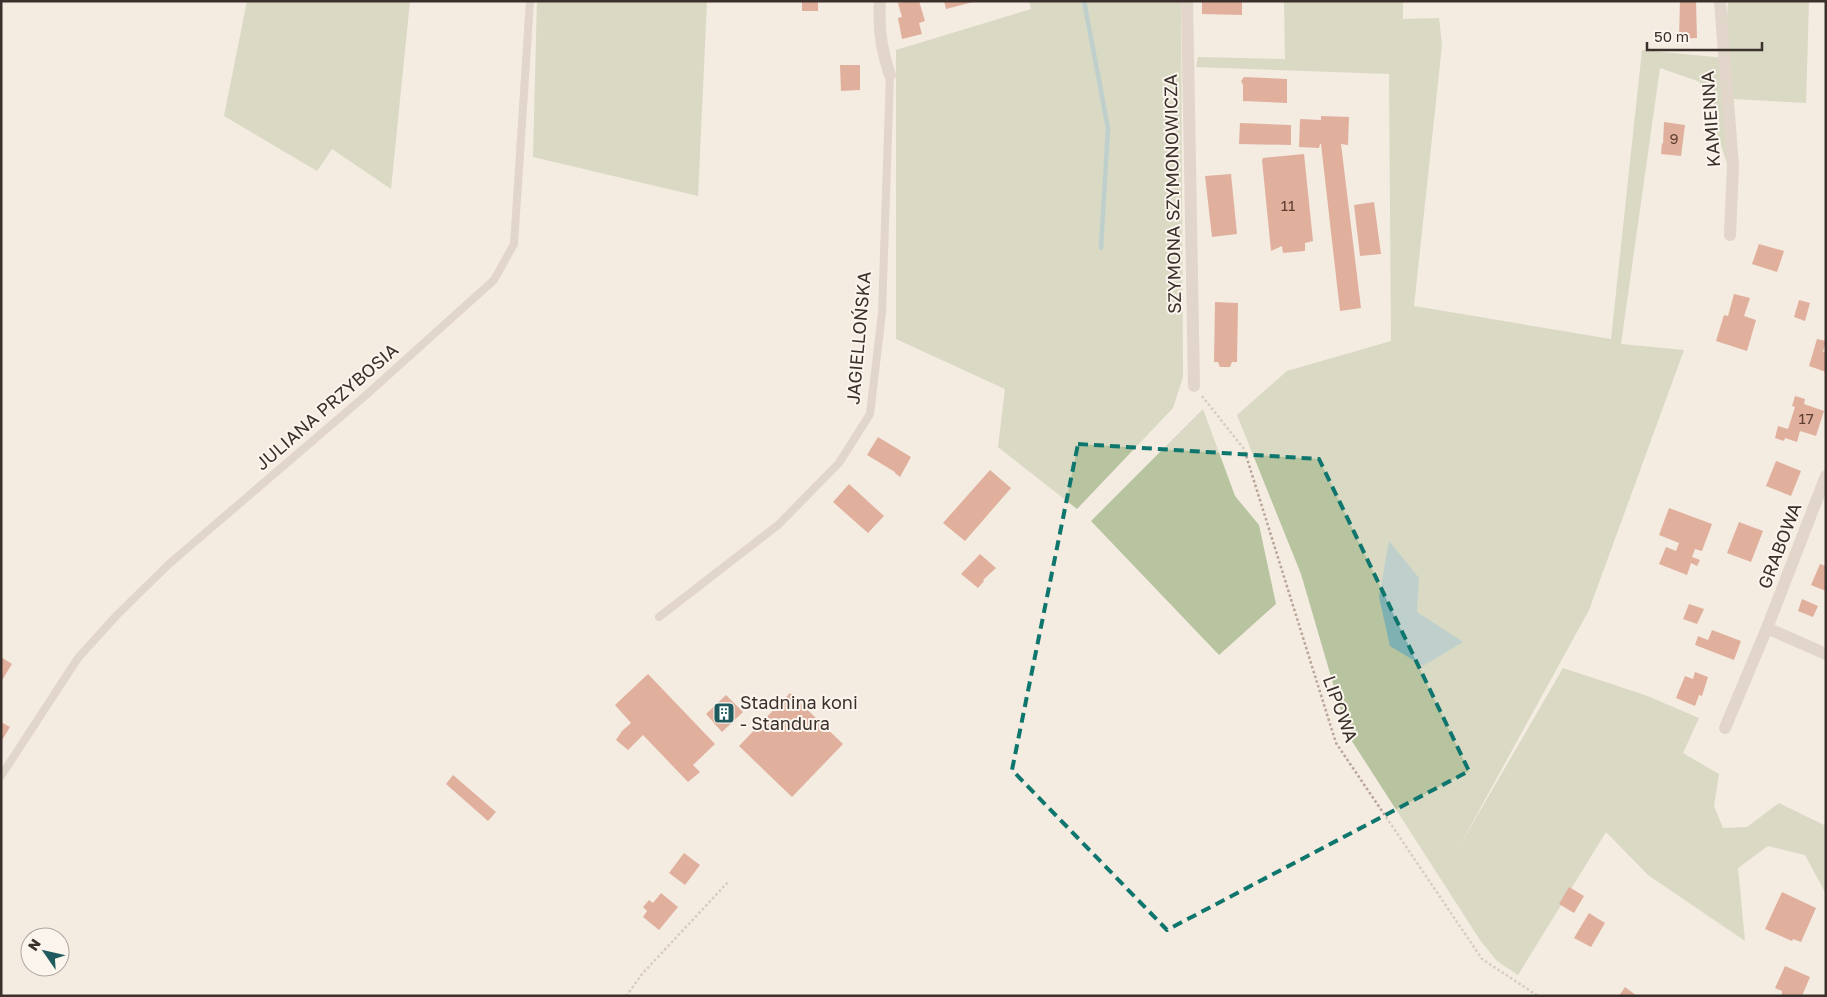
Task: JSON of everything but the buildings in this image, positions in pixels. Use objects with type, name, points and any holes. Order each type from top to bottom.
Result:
[{"type":"street","name":"JAGIELLOŃSKA","points":[[880,1],[878,21],[883,54],[890,75]]},
{"type":"street","name":"SZYMONA SZYMONOWICZA","points":[[1187,1],[1194,386]]},
{"type":"street","name":"KAMIENNA","points":[[1720,1],[1733,166],[1730,235]]},
{"type":"street","name":"GRABOWA","points":[[1725,728],[1767,628],[1826,476]]},
{"type":"street","points":[[1767,628],[1826,654]]},
{"type":"lane","name":"JULIANA PRZYBOSIA","points":[[1,776],[78,658],[117,615],[169,564],[365,396],[494,280],[514,244],[530,1]]},
{"type":"lane","name":"JAGIELLOŃSKA","points":[[660,617],[778,525],[839,464],[870,414],[882,313],[890,75]]},
{"type":"path","name":"LIPOWA","points":[[1194,386],[1244,449],[1336,743],[1482,959],[1538,996]]},
{"type":"path","points":[[626,996],[642,974],[729,881]]},
{"type":"highlighted area","points":[[1078,444],[1319,459],[1469,771],[1167,930],[1012,770]]},
{"type":"green space","points":[[247,1],[410,1],[391,189],[332,149],[317,171],[224,116]]},
{"type":"green space","points":[[537,1],[707,1],[698,196],[533,157]]},
{"type":"green space","points":[[1029,1],[1181,1],[1183,377],[1173,408],[1077,509],[998,447],[1005,389],[896,339],[896,50],[1031,9]]},
{"type":"green space","points":[[1284,1],[1403,1],[1403,19],[1439,18],[1442,45],[1414,306],[1611,339],[1642,50],[1725,58],[1728,1],[1809,1],[1806,103],[1733,99],[1727,163],[1700,82],[1660,68],[1621,344],[1684,350],[1589,610],[1459,847],[1563,668],[1645,695],[1699,718],[1683,753],[1719,774],[1714,806],[1723,828],[1747,827],[1779,803],[1826,826],[1826,894],[1805,855],[1768,846],[1738,868],[1745,941],[1648,875],[1606,832],[1518,975],[1497,961],[1480,940],[1348,735],[1301,574],[1237,415],[1287,371],[1391,341],[1389,74],[1196,67],[1198,57],[1285,59]]},
{"type":"green space","points":[[1203,409],[1235,496],[1259,525],[1276,604],[1219,655],[1091,521]]},
{"type":"water","points":[[1389,541],[1419,578],[1417,612],[1463,642],[1423,666],[1390,646],[1379,597]]},
{"type":"waterway","points":[[1084,1],[1108,128],[1101,248]]},
{"type":"place","name":"Stadnina koni - Standura","points":[[724,713]]}]
